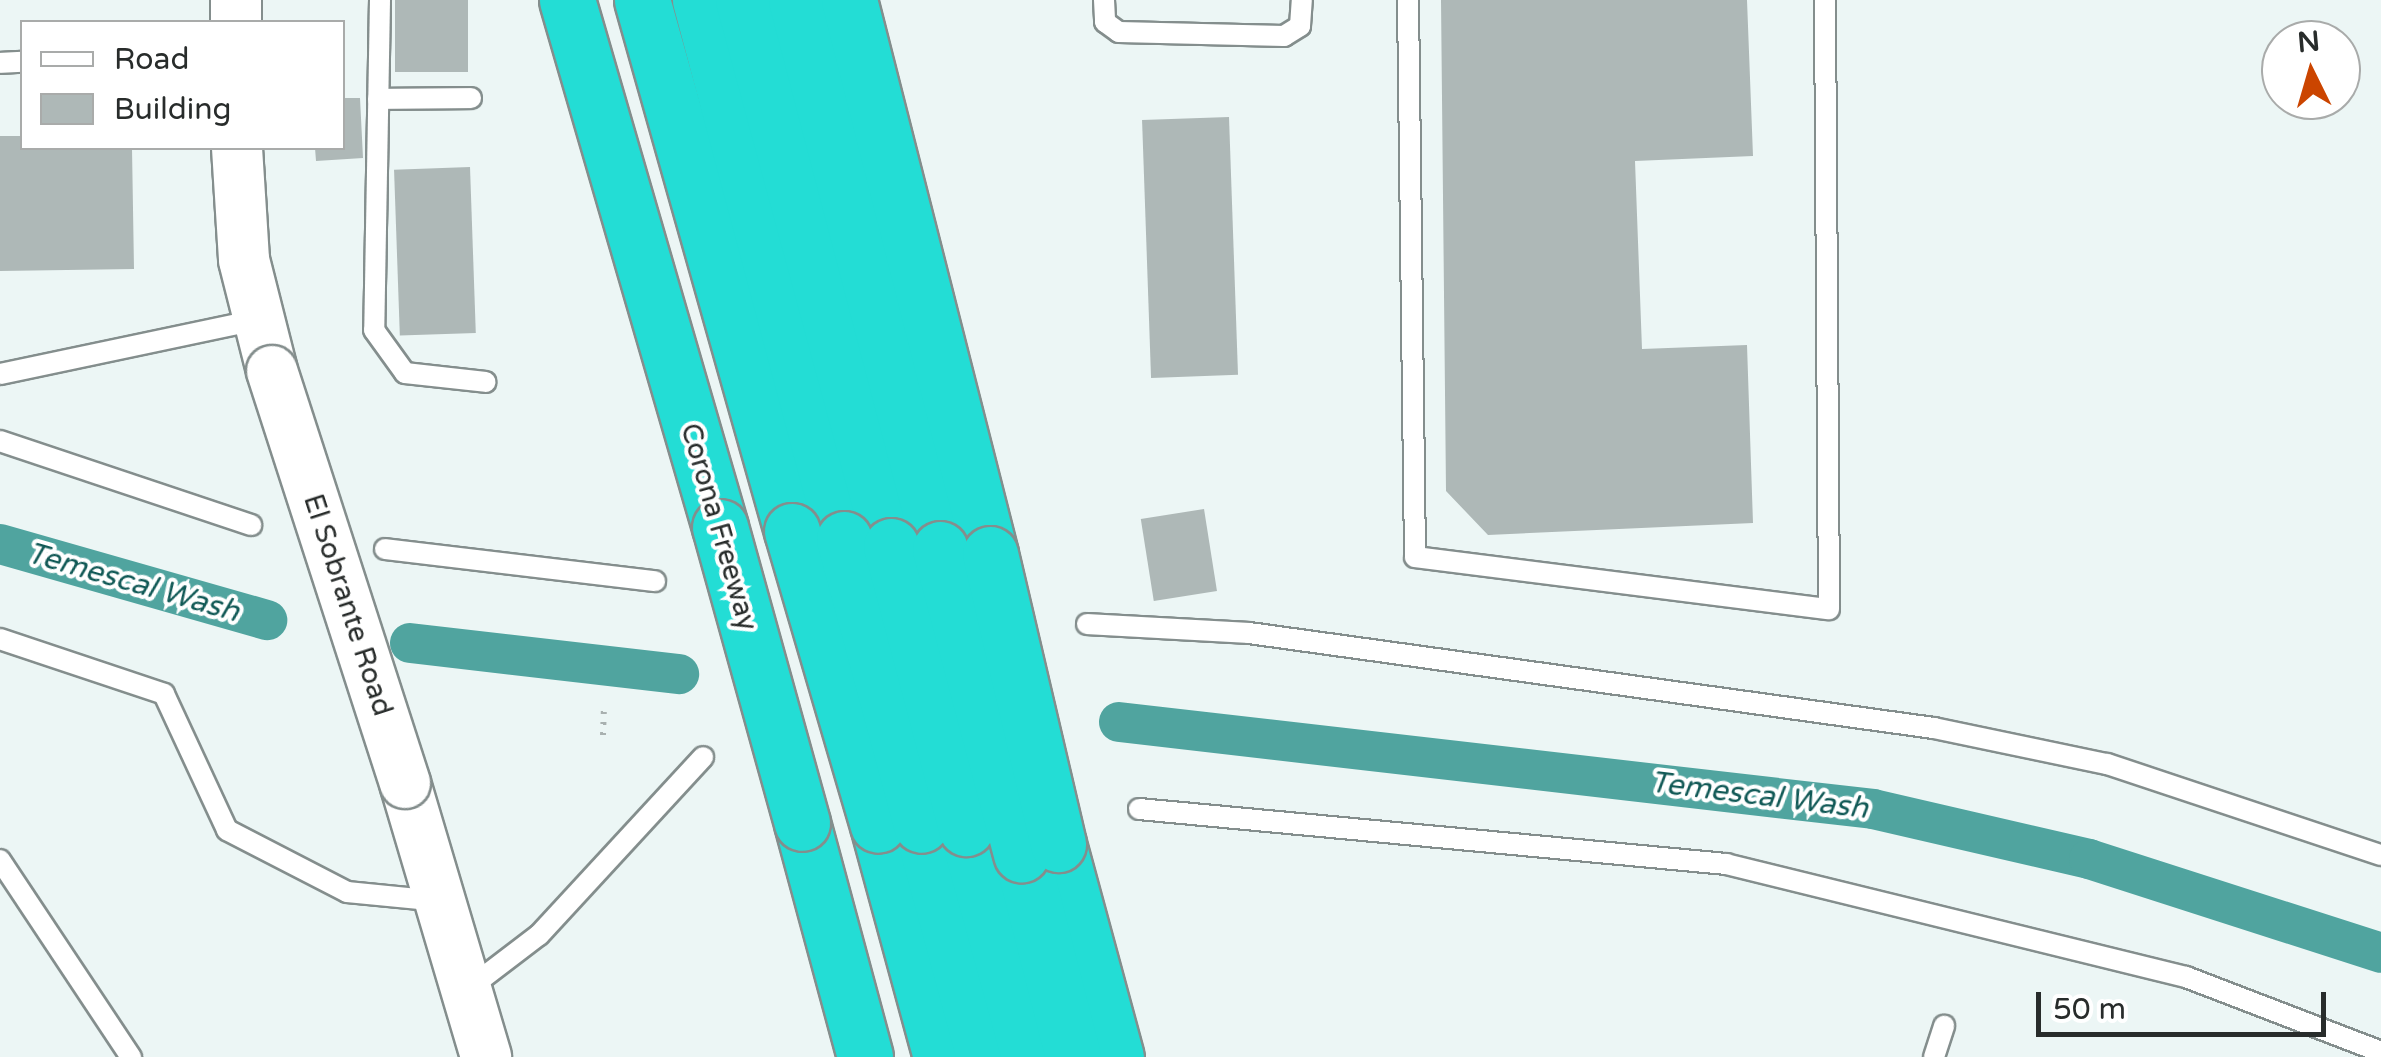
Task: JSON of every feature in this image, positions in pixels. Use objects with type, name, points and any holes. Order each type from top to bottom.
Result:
[{"type":"highway","name":"Corona Freeway","points":[[569,8],[720,527],[865,1057]]},
{"type":"highway","points":[[644,8],[892,544],[1040,849],[1116,1057]]},
{"type":"highway","points":[[774,8],[892,544],[922,826],[940,1057]]},
{"type":"highway","points":[[774,8],[892,544],[922,826],[984,1057]]},
{"type":"highway","points":[[922,826],[1029,1057]]},
{"type":"highway","points":[[1040,849],[1073,1057]]},
{"type":"street","name":"El Sobrante Road","points":[[238,150],[244,260],[272,371],[405,783],[486,1057]]},
{"type":"lane","points":[[380,0],[374,330],[405,373],[486,382]]},
{"type":"lane","points":[[1104,0],[1105,22],[1119,32],[1284,36],[1300,26],[1302,0]]},
{"type":"lane","points":[[1408,0],[1416,556],[1830,609],[1825,0]]},
{"type":"lane","points":[[378,99],[470,98]]},
{"type":"lane","points":[[0,374],[260,320]]},
{"type":"lane","points":[[0,441],[251,525]]},
{"type":"lane","points":[[385,550],[655,580]]},
{"type":"lane","points":[[1086,624],[1248,633],[1934,728],[2107,764],[2381,855]]},
{"type":"lane","points":[[0,640],[164,694],[227,830],[346,892],[440,902]]},
{"type":"lane","points":[[466,991],[540,935],[703,758]]},
{"type":"lane","points":[[1139,810],[1726,864],[2186,978],[2381,1052]]},
{"type":"lane","points":[[0,860],[131,1057]]},
{"type":"lane","points":[[1934,1057],[1944,1026]]},
{"type":"path","points":[[603,735],[604,710]]},
{"type":"building","points":[[395,0],[468,0],[468,72],[395,72]]},
{"type":"building","points":[[1441,0],[1747,0],[1753,156],[1635,161],[1642,349],[1747,345],[1753,523],[1488,535],[1446,491]]},
{"type":"building","points":[[345,98],[360,98],[363,158],[316,161],[315,150],[345,150]]},
{"type":"building","points":[[1229,117],[1238,375],[1151,378],[1142,120]]},
{"type":"building","points":[[0,136],[20,136],[20,150],[132,150],[134,269],[0,271]]},
{"type":"building","points":[[470,167],[476,333],[400,336],[394,170]]},
{"type":"building","points":[[1204,509],[1217,591],[1154,601],[1141,519]]},
{"type":"waterway","name":"Temescal Wash","points":[[0,544],[267,620]]},
{"type":"waterway","name":"Temescal Wash","points":[[410,643],[679,674]]},
{"type":"waterway","name":"Temescal Wash","points":[[1119,722],[1873,809],[2089,859],[2381,953]]}]
